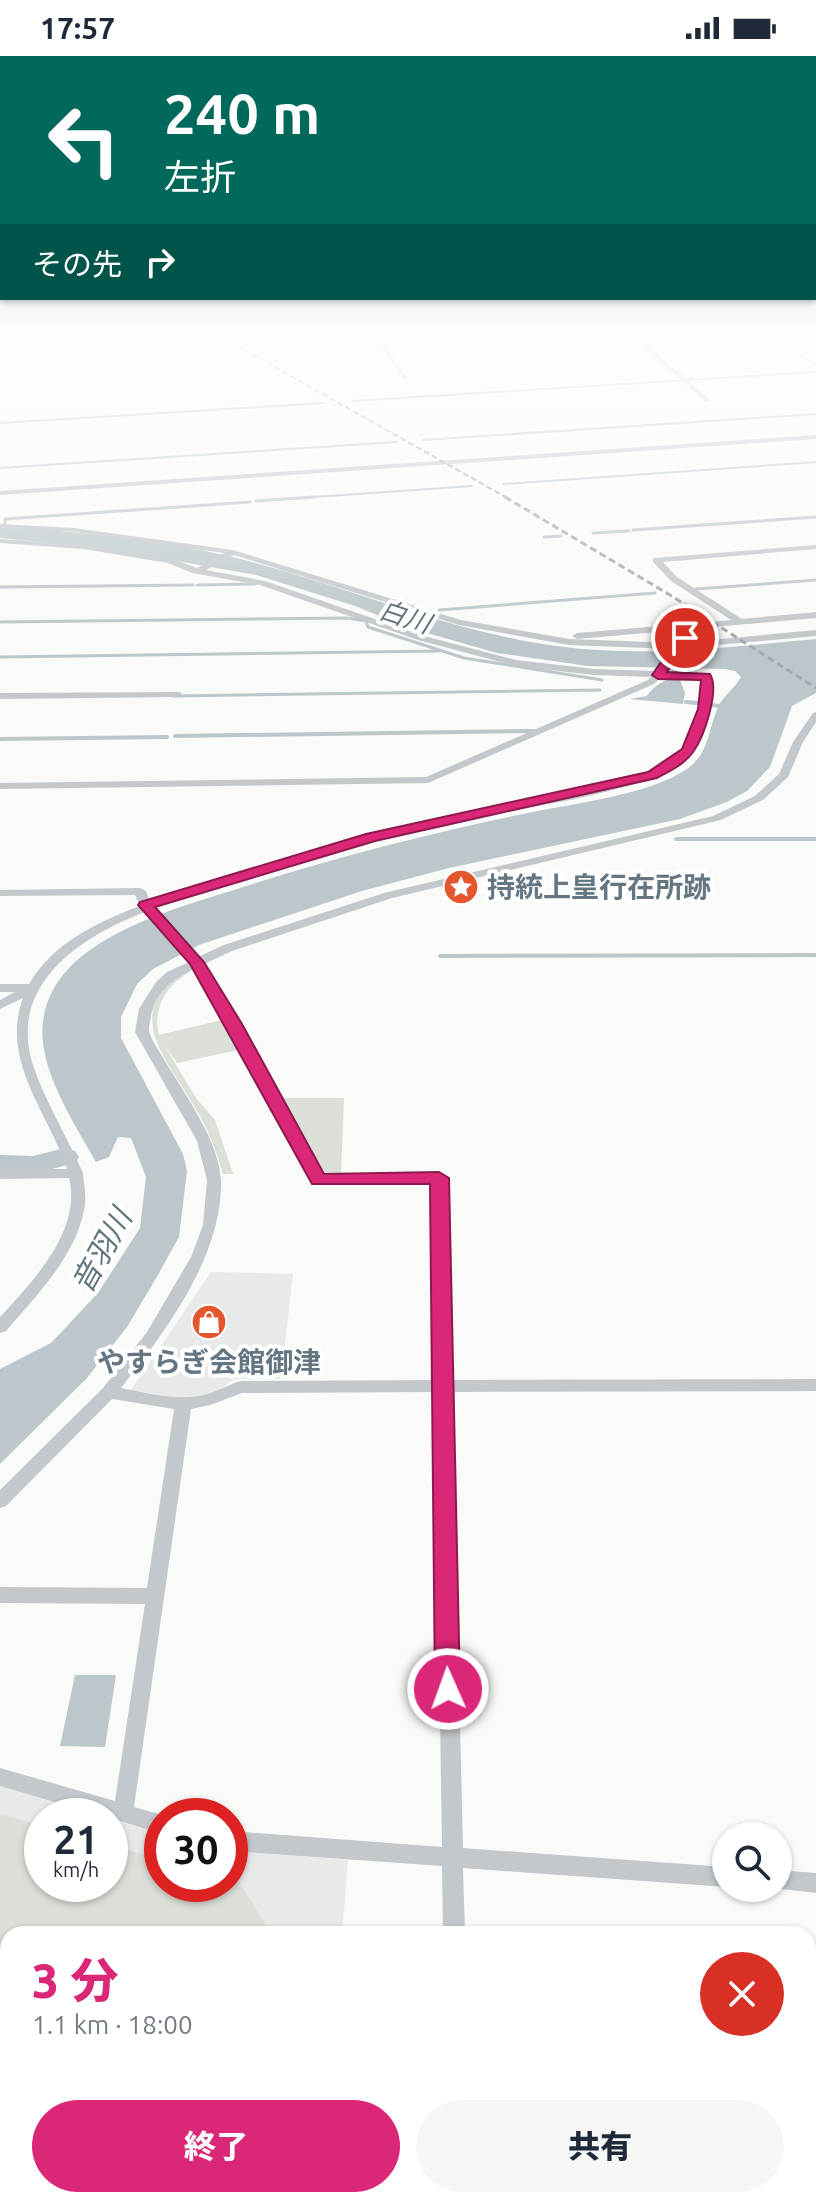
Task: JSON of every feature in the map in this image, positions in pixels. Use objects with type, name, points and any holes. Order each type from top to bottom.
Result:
[{"type":"street","points":[[0,493],[816,437]]},
{"type":"street","points":[[0,526],[74,530],[233,552],[459,622],[552,639],[678,647],[816,633]]},
{"type":"street","points":[[0,541],[94,549],[170,561],[199,571],[262,583],[386,627],[482,656],[565,669],[696,675],[705,677],[708,682],[705,709],[688,751],[652,775],[371,837],[146,907],[90,934],[57,956],[32,988],[22,1017],[20,1038],[25,1062],[76,1173],[80,1196],[72,1228],[27,1298],[0,1327]]},
{"type":"street","points":[[739,621],[674,579],[656,560],[816,547]]},
{"type":"street","points":[[199,571],[233,552]]},
{"type":"street","points":[[552,639],[816,615]]},
{"type":"street","points":[[0,786],[428,780],[642,687],[660,674],[678,647],[701,625]]},
{"type":"street","points":[[0,696],[177,694]]},
{"type":"street","points":[[0,1501],[109,1392],[153,1336],[199,1257],[210,1225],[214,1180],[204,1141],[142,1032],[145,1009],[160,985],[194,960],[388,895],[717,818],[759,798],[784,775],[798,742],[816,715]]},
{"type":"street","points":[[0,893],[140,891],[146,907],[194,960],[234,1024],[318,1180],[439,1178],[454,1926]]},
{"type":"street","points":[[0,988],[32,988]]},
{"type":"street","points":[[0,1005],[32,988]]},
{"type":"street","points":[[0,1174],[76,1173]]},
{"type":"street","points":[[109,1392],[183,1405],[217,1398],[240,1387],[816,1385]]},
{"type":"street","points":[[125,1798],[183,1405]]},
{"type":"street","points":[[0,1595],[155,1596]]},
{"type":"street","points":[[0,1777],[70,1798]]},
{"type":"street","points":[[248,1842],[712,1876]]},
{"type":"street","points":[[792,1881],[816,1883]]},
{"type":"shaded area","points":[[195,967],[169,989],[161,1003],[157,1027],[159,1035],[226,1019],[243,1049],[177,1063],[163,1043],[196,1098],[215,1120],[233,1174],[223,1174],[204,1123],[163,1056],[155,1037],[152,1018],[157,1000],[170,983]]},
{"type":"shaded area","points":[[279,1098],[344,1098],[341,1174],[322,1174]]},
{"type":"shaded area","points":[[211,1272],[293,1274],[281,1379],[234,1379],[219,1391],[192,1400],[131,1390]]},
{"type":"shaded area","points":[[0,1786],[40,1798],[24,1798],[24,1902],[128,1902],[128,1824],[144,1829],[144,1902],[248,1902],[248,1852],[348,1860],[343,1926],[0,1926]]},
{"type":"shaded area","points":[[0,1814],[24,1821],[24,1902],[128,1902],[128,1850],[144,1855],[144,1902],[248,1902],[248,1896],[266,1926],[0,1926]]},
{"type":"water","name":"白川","points":[[0,527],[127,538],[221,554],[479,631],[556,646],[654,651],[816,639],[816,693],[792,706],[770,767],[747,791],[727,802],[680,819],[449,868],[362,891],[199,945],[153,969],[137,984],[121,1017],[121,1038],[183,1154],[187,1171],[179,1237],[127,1327],[87,1378],[0,1464],[0,1369],[51,1343],[98,1293],[140,1228],[146,1177],[131,1138],[118,1137],[109,1157],[96,1162],[51,1076],[43,1039],[43,1022],[51,994],[67,970],[82,956],[118,933],[196,902],[376,848],[629,793],[671,778],[695,763],[708,740],[719,705],[741,677],[735,671],[724,669],[588,666],[497,653],[406,627],[355,606],[256,575],[109,549],[0,538]]},
{"type":"water","points":[[679,677],[685,693],[683,704],[629,699],[647,696],[660,684]]},
{"type":"water","points":[[75,1675],[116,1675],[105,1747],[60,1746]]},
{"type":"waterway","points":[[423,440],[478,436]]},
{"type":"waterway","points":[[0,468],[397,442]]},
{"type":"waterway","points":[[503,484],[816,462]]},
{"type":"waterway","points":[[285,499],[472,486]]},
{"type":"waterway","points":[[285,499],[314,497]]},
{"type":"waterway","points":[[256,501],[285,499]]},
{"type":"waterway","points":[[5,524],[5,519],[250,502]]},
{"type":"waterway","points":[[633,530],[816,517]]},
{"type":"waterway","points":[[593,533],[629,531]]},
{"type":"waterway","points":[[544,537],[561,536]]},
{"type":"waterway","points":[[696,589],[816,580]]},
{"type":"waterway","points":[[197,585],[255,584]]},
{"type":"waterway","points":[[0,587],[193,585]]},
{"type":"waterway","name":"白川","points":[[439,610],[655,593]]},
{"type":"waterway","name":"白川","points":[[0,622],[347,618],[366,621],[368,627],[464,658],[602,680]]},
{"type":"waterway","name":"白川","points":[[0,657],[439,651]]},
{"type":"waterway","points":[[173,696],[600,690]]},
{"type":"waterway","points":[[686,702],[698,703]]},
{"type":"waterway","points":[[712,705],[719,706]]},
{"type":"waterway","points":[[175,736],[534,731]]},
{"type":"waterway","points":[[0,739],[167,737]]},
{"type":"waterway","points":[[676,839],[816,839]]},
{"type":"waterway","points":[[440,956],[816,955]]},
{"type":"waterway","points":[[0,1164],[33,1165],[65,1157]]},
{"type":"railway","points":[[398,436],[509,499]]},
{"type":"railway","points":[[505,497],[670,595],[816,688]]},
{"type":"place","name":"持統上皇行在所跡","points":[[461,887]]},
{"type":"place","name":"やすらぎ会館御津","points":[[209,1322]]},
{"type":"route","points":[[448,1689],[439,1178],[318,1180],[234,1024],[196,962],[145,905],[371,837],[638,780],[665,769],[688,751],[705,709],[708,682],[705,677],[658,675],[685,638]]},
{"type":"water label","name":"音羽川","points":[[102,1251]]}]
